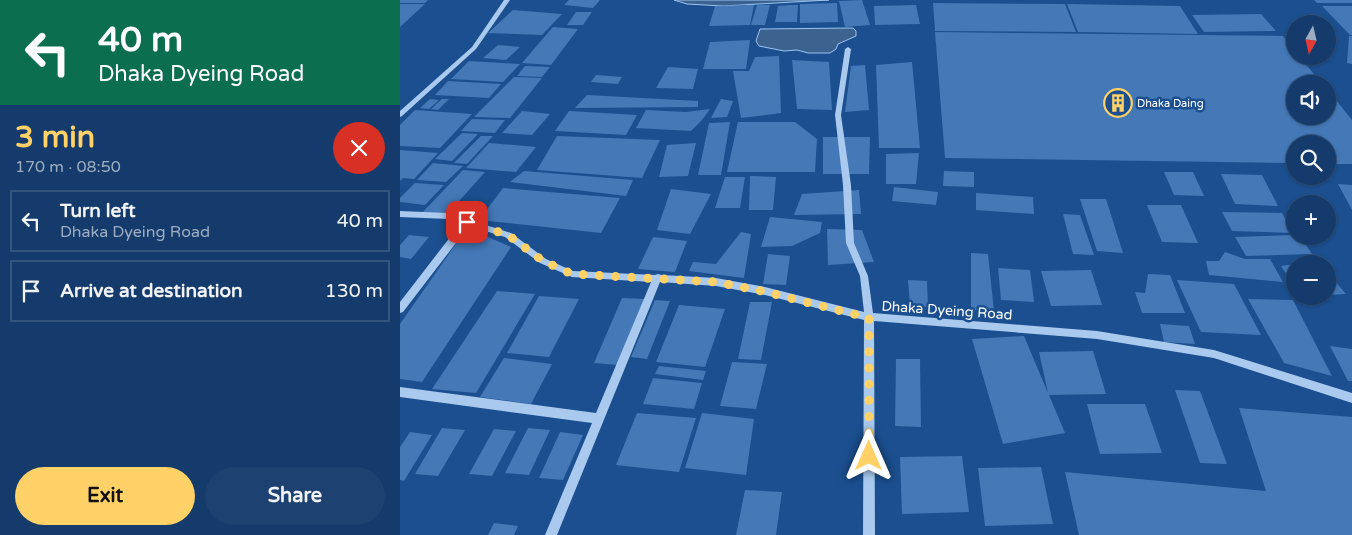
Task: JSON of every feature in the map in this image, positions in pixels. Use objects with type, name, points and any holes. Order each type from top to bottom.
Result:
[{"type":"street","points":[[400,115],[474,48],[508,0]]},
{"type":"street","points":[[848,49],[838,115],[847,185],[850,243],[864,276],[869,318],[869,535]]},
{"type":"street","name":"Dhaka Dyeing Road","points":[[400,214],[448,216],[508,235],[543,261],[572,274],[716,282],[766,292],[869,318],[1097,335],[1214,354],[1352,398]]},
{"type":"street","points":[[400,308],[467,222]]},
{"type":"street","points":[[551,535],[658,278]]},
{"type":"street","points":[[400,392],[600,419]]},
{"type":"water","points":[[674,0],[829,0],[723,6],[687,4]]},
{"type":"water","points":[[853,28],[856,31],[856,36],[838,44],[836,49],[830,53],[808,53],[797,50],[784,51],[759,46],[756,41],[760,29]]},
{"type":"building","points":[[400,0],[428,0],[425,3],[400,3]]},
{"type":"building","points":[[569,0],[600,0],[593,8],[564,5]]},
{"type":"building","points":[[862,0],[870,25],[845,27],[839,1]]},
{"type":"building","points":[[1314,0],[1352,0],[1352,3],[1317,3]]},
{"type":"building","points":[[837,3],[838,22],[800,23],[800,4]]},
{"type":"building","points":[[933,3],[1065,4],[1076,32],[935,31]]},
{"type":"building","points":[[400,4],[425,4],[400,27]]},
{"type":"building","points":[[1067,4],[1180,6],[1198,34],[1078,32]]},
{"type":"building","points":[[754,5],[750,25],[709,26],[715,6]]},
{"type":"building","points":[[757,5],[770,5],[765,25],[751,25]]},
{"type":"building","points":[[798,5],[797,22],[775,22],[778,6]]},
{"type":"building","points":[[916,5],[920,24],[875,25],[874,6]]},
{"type":"building","points":[[1322,6],[1352,6],[1352,35],[1336,20],[1336,15],[1331,15]]},
{"type":"building","points":[[513,10],[562,14],[542,35],[488,33]]},
{"type":"building","points":[[576,12],[592,12],[583,25],[567,25]]},
{"type":"building","points":[[1261,14],[1276,31],[1204,32],[1192,15]]},
{"type":"building","points":[[553,27],[578,29],[551,65],[522,63]]},
{"type":"building","name":"Dhaka Daing","points":[[935,32],[1283,36],[1286,40],[1286,65],[1306,65],[1315,75],[1286,75],[1286,125],[1336,125],[1336,100],[1352,120],[1352,164],[1336,164],[1336,135],[1286,135],[1286,163],[945,158]]},
{"type":"building","points":[[1349,36],[1352,36],[1352,64],[1347,63]]},
{"type":"building","points":[[750,40],[746,69],[703,69],[710,42]]},
{"type":"building","points":[[498,45],[520,47],[506,60],[483,58]]},
{"type":"building","points":[[779,56],[781,113],[741,118],[733,71],[749,71],[755,57]]},
{"type":"building","points":[[792,60],[829,62],[832,110],[797,109]]},
{"type":"building","points":[[469,61],[520,64],[503,82],[451,79]]},
{"type":"building","points":[[912,62],[920,148],[879,148],[876,65]]},
{"type":"building","points":[[865,65],[869,110],[845,112],[851,66]]},
{"type":"building","points":[[525,66],[550,67],[542,77],[517,76]]},
{"type":"building","points":[[668,67],[698,69],[693,89],[656,88]]},
{"type":"building","points":[[596,75],[622,77],[618,84],[591,82]]},
{"type":"building","points":[[514,77],[542,78],[510,118],[474,117]]},
{"type":"building","points":[[448,81],[501,84],[489,98],[435,95]]},
{"type":"building","points":[[587,95],[698,101],[698,107],[575,108]]},
{"type":"building","points":[[430,99],[439,100],[429,109],[420,108]]},
{"type":"building","points":[[442,99],[449,99],[438,110],[431,109]]},
{"type":"building","points":[[721,99],[733,101],[727,117],[711,118]]},
{"type":"building","points":[[710,109],[691,131],[636,128],[646,110],[686,112]]},
{"type":"building","points":[[415,110],[472,114],[440,148],[400,146],[400,125]]},
{"type":"building","points":[[522,111],[550,114],[532,135],[502,133]]},
{"type":"building","points":[[569,111],[637,115],[626,135],[555,131]]},
{"type":"building","points":[[472,119],[505,120],[495,133],[461,131]]},
{"type":"building","points":[[730,122],[721,175],[698,175],[709,123]]},
{"type":"building","points":[[738,122],[795,122],[817,139],[815,172],[727,172]]},
{"type":"building","points":[[462,133],[478,134],[452,161],[435,159]]},
{"type":"building","points":[[481,136],[493,136],[467,164],[454,163]]},
{"type":"building","points":[[557,136],[660,140],[642,178],[537,170]]},
{"type":"building","points":[[823,137],[870,137],[869,174],[823,174]]},
{"type":"building","points":[[489,143],[536,147],[516,172],[466,168]]},
{"type":"building","points":[[696,143],[688,176],[659,177],[667,145]]},
{"type":"building","points":[[400,150],[438,153],[414,179],[403,178],[400,181]]},
{"type":"building","points":[[919,153],[916,184],[886,184],[886,154]]},
{"type":"building","points":[[433,163],[463,166],[446,182],[417,180]]},
{"type":"building","points":[[463,170],[485,172],[444,218],[420,215]]},
{"type":"building","points":[[524,171],[633,180],[626,196],[510,182]]},
{"type":"building","points":[[944,171],[974,172],[974,187],[943,186]]},
{"type":"building","points":[[1164,172],[1193,172],[1204,196],[1174,195]]},
{"type":"building","points":[[1221,174],[1262,175],[1278,206],[1235,204]]},
{"type":"building","points":[[750,176],[776,177],[773,210],[749,210]]},
{"type":"building","points":[[725,177],[745,177],[740,208],[715,208]]},
{"type":"building","points":[[415,183],[444,185],[425,205],[400,202],[400,198]]},
{"type":"building","points":[[1338,184],[1352,185],[1352,210]]},
{"type":"building","points":[[894,187],[938,192],[936,205],[892,201]]},
{"type":"building","points":[[503,188],[620,198],[601,233],[479,220]]},
{"type":"building","points":[[671,189],[711,194],[690,234],[657,230]]},
{"type":"building","points":[[859,190],[861,214],[794,215],[802,194]]},
{"type":"building","points":[[976,193],[1033,197],[1034,214],[976,210]]},
{"type":"building","points":[[1080,199],[1106,199],[1123,253],[1097,251]]},
{"type":"building","points":[[1147,205],[1181,205],[1198,243],[1162,242]]},
{"type":"building","points":[[1222,212],[1282,213],[1286,220],[1286,233],[1232,231]]},
{"type":"building","points":[[1063,214],[1080,215],[1094,255],[1073,254]]},
{"type":"building","points":[[770,217],[822,222],[820,233],[792,246],[761,247]]},
{"type":"building","points":[[467,228],[511,247],[422,382],[400,379],[400,324]]},
{"type":"building","points":[[827,229],[862,230],[874,262],[828,265]]},
{"type":"building","points":[[741,232],[751,234],[744,278],[689,271],[693,262],[716,264]]},
{"type":"building","points":[[409,235],[429,237],[411,259],[400,257],[400,245]]},
{"type":"building","points":[[1286,235],[1286,245],[1306,245],[1312,254],[1246,256],[1235,237]]},
{"type":"building","points":[[653,237],[687,241],[675,272],[638,269]]},
{"type":"building","points":[[1225,252],[1245,259],[1270,259],[1283,282],[1209,275],[1206,261],[1219,261]]},
{"type":"building","points":[[971,253],[988,254],[994,311],[971,310]]},
{"type":"building","points":[[768,254],[790,256],[786,285],[763,284]]},
{"type":"building","points":[[1286,265],[1286,274],[1281,266]]},
{"type":"building","points":[[998,268],[1030,270],[1034,302],[1001,300]]},
{"type":"building","points":[[1091,270],[1102,305],[1051,306],[1041,271]]},
{"type":"building","points":[[1148,274],[1170,275],[1185,313],[1142,313],[1135,292],[1145,293]]},
{"type":"building","points":[[908,280],[927,281],[928,307],[910,306]]},
{"type":"building","points":[[1177,280],[1234,284],[1261,335],[1201,332]]},
{"type":"building","points":[[1336,282],[1346,294],[1336,295]]},
{"type":"building","points":[[497,291],[535,294],[476,393],[432,389]]},
{"type":"building","points":[[539,296],[579,299],[549,357],[507,353]]},
{"type":"building","points":[[622,298],[645,299],[618,365],[594,363]]},
{"type":"building","points":[[1248,299],[1286,300],[1286,305],[1296,305],[1332,376],[1284,363]]},
{"type":"building","points":[[655,300],[670,301],[647,359],[631,357]]},
{"type":"building","points":[[750,302],[772,302],[761,360],[738,359]]},
{"type":"building","points":[[679,305],[725,309],[705,367],[656,362]]},
{"type":"building","points":[[1160,324],[1189,326],[1195,344],[1164,342]]},
{"type":"building","points":[[1024,336],[1048,393],[1039,352],[1093,351],[1106,394],[1049,395],[1065,433],[1003,444],[972,339]]},
{"type":"building","points":[[1330,346],[1352,349],[1352,381],[1348,381]]},
{"type":"building","points":[[504,358],[552,364],[531,404],[480,397]]},
{"type":"building","points":[[896,359],[920,359],[921,427],[895,426]]},
{"type":"building","points":[[732,362],[767,364],[756,409],[720,406]]},
{"type":"building","points":[[659,366],[706,371],[703,380],[655,374]]},
{"type":"building","points":[[653,378],[702,383],[694,409],[643,404]]},
{"type":"building","points":[[1175,390],[1200,391],[1227,464],[1200,463]]},
{"type":"building","points":[[1087,404],[1145,404],[1162,453],[1100,454]]},
{"type":"building","points":[[1239,408],[1352,417],[1352,535],[1079,535],[1065,472],[1266,491]]},
{"type":"building","points":[[637,413],[696,418],[679,472],[616,465]]},
{"type":"building","points":[[702,413],[754,419],[746,475],[685,468]]},
{"type":"building","points":[[442,428],[465,430],[438,476],[415,474]]},
{"type":"building","points":[[528,428],[550,430],[529,475],[505,473]]},
{"type":"building","points":[[494,429],[516,431],[492,476],[469,474]]},
{"type":"building","points":[[410,432],[432,435],[404,481],[400,480],[400,447]]},
{"type":"building","points":[[560,432],[583,435],[563,480],[539,478]]},
{"type":"building","points":[[962,456],[969,512],[902,514],[900,457]]},
{"type":"building","points":[[1041,467],[1053,524],[985,526],[978,468]]},
{"type":"building","points":[[745,490],[782,492],[776,535],[736,535]]},
{"type":"building","points":[[494,523],[518,526],[514,535],[488,535]]},
{"type":"place","name":"Dhaka Daing","points":[[1118,103]]},
{"type":"route","points":[[467,222],[508,235],[543,261],[572,274],[716,282],[766,292],[869,318],[869,456]]}]
